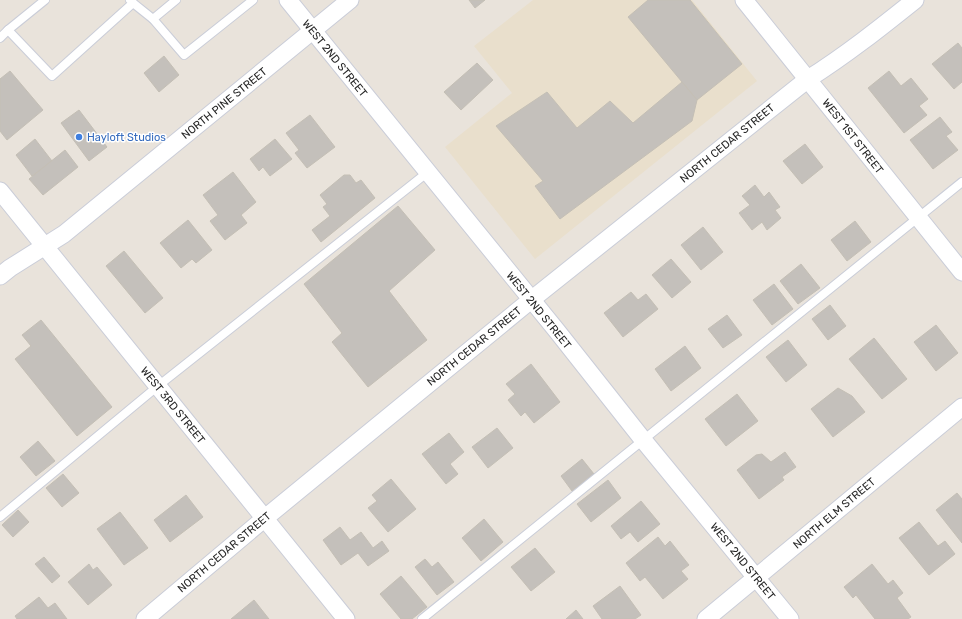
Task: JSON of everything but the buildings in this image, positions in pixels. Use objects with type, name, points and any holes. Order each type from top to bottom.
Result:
[{"type":"street","name":"WEST 2ND STREET","points":[[288,0],[644,441],[790,619]]},
{"type":"street","name":"NORTH PINE STREET","points":[[0,276],[64,234],[350,0]]},
{"type":"street","name":"WEST 1ST STREET","points":[[744,0],[962,272]]},
{"type":"street","name":"NORTH CEDAR STREET","points":[[145,619],[265,518],[531,300],[808,78],[868,38],[915,0]]},
{"type":"street","name":"WEST 3RD STREET","points":[[0,191],[346,619]]},
{"type":"street","name":"NORTH ELM STREET","points":[[706,619],[962,407]]},
{"type":"lane","points":[[0,38],[45,0]]},
{"type":"lane","points":[[153,19],[176,0]]},
{"type":"lane","points":[[8,30],[52,76],[131,2],[153,19],[184,55],[253,0]]},
{"type":"lane","points":[[0,517],[158,386],[428,172]]},
{"type":"lane","points":[[422,619],[644,441],[962,182]]},
{"type":"shaded area","points":[[533,0],[692,0],[757,81],[535,259],[445,147],[512,93],[474,46]]},
{"type":"place","name":"Hayloft Studios","points":[[79,137]]}]
